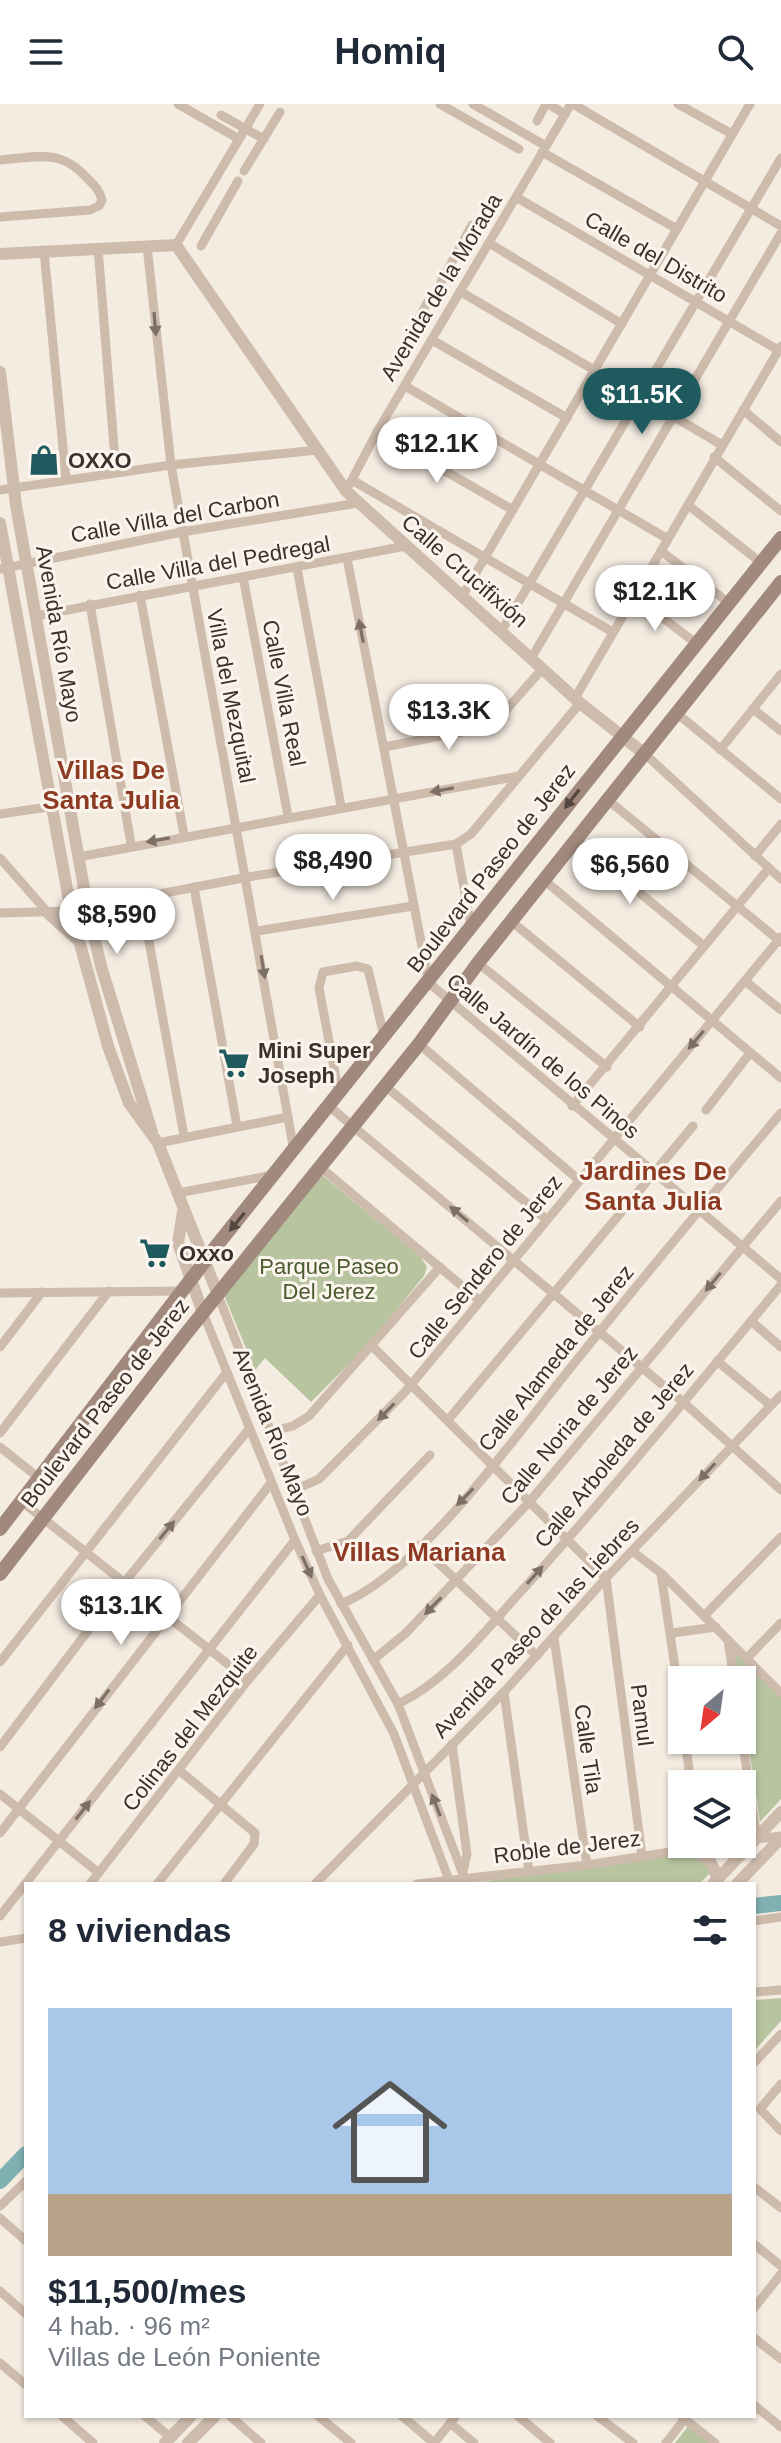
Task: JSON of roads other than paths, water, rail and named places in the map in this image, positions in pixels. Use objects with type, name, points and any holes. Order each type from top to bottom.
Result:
[{"type":"main road","name":"Boulevard Paseo de Jerez","points":[[0,1529],[186,1285],[781,538]]},
{"type":"main road","name":"Boulevard Paseo de Jerez","points":[[0,1574],[203,1313],[419,1044],[511,921],[779,589]]},
{"type":"street","points":[[178,104],[264,139]]},
{"type":"street","points":[[218,120],[228,104]]},
{"type":"street","points":[[0,254],[176,245],[260,104]]},
{"type":"street","points":[[440,104],[519,149]]},
{"type":"street","points":[[473,104],[677,229]]},
{"type":"street","points":[[537,121],[547,104],[565,114]]},
{"type":"street","points":[[572,104],[781,226]]},
{"type":"street","name":"Avenida de la Morada","points":[[349,486],[377,432],[572,104]]},
{"type":"street","points":[[678,104],[732,134]]},
{"type":"street","points":[[463,595],[750,104]]},
{"type":"street","points":[[244,171],[280,112]]},
{"type":"street","points":[[480,127],[488,113]]},
{"type":"street","points":[[218,120],[239,139]]},
{"type":"street","points":[[0,160],[61,157],[79,168],[99,190],[102,200],[99,206],[90,210],[0,217]]},
{"type":"street","points":[[502,630],[781,158]]},
{"type":"street","points":[[201,246],[238,181]]},
{"type":"street","name":"Calle del Distrito","points":[[516,197],[780,348]]},
{"type":"street","points":[[203,201],[221,210]]},
{"type":"street","points":[[441,282],[472,225]]},
{"type":"street","points":[[532,657],[781,233]]},
{"type":"street","points":[[489,243],[622,324]]},
{"type":"street","name":"Calle Crucifixión","points":[[176,245],[318,450],[349,486],[358,503],[577,700],[646,755],[781,879]]},
{"type":"street","name":"Villa del Mezquital","points":[[147,246],[171,465],[191,587],[248,877],[294,1151]]},
{"type":"street","points":[[98,248],[116,472]]},
{"type":"street","points":[[44,251],[66,479]]},
{"type":"street","points":[[450,267],[469,277]]},
{"type":"street","points":[[461,292],[722,445]]},
{"type":"street","points":[[397,359],[427,303]]},
{"type":"street","points":[[407,340],[426,350]]},
{"type":"street","points":[[432,340],[567,418]]},
{"type":"street","points":[[0,913],[71,911],[402,850],[456,844],[471,834],[577,700],[611,631],[780,348]]},
{"type":"street","points":[[770,365],[781,374]]},
{"type":"street","name":"Avenida Río Mayo","points":[[0,372],[14,488],[68,804],[101,966],[155,1138],[183,1212],[206,1261],[292,1491],[341,1604],[398,1704],[463,1875]]},
{"type":"street","points":[[405,386],[668,539]]},
{"type":"street","points":[[743,410],[781,442]]},
{"type":"street","points":[[377,432],[513,510]]},
{"type":"street","points":[[0,490],[171,465],[318,450]]},
{"type":"street","points":[[714,457],[781,511]]},
{"type":"street","points":[[349,486],[611,631]]},
{"type":"street","name":"Calle Villa del Carbon","points":[[5,568],[182,532],[358,503]]},
{"type":"street","points":[[688,505],[760,562]]},
{"type":"street","name":"Avenida Río Mayo","points":[[0,523],[5,568],[71,911],[120,1081],[129,1103],[155,1138]]},
{"type":"street","name":"Calle Villa del Pedregal","points":[[36,616],[406,546]]},
{"type":"street","points":[[661,551],[729,603]]},
{"type":"street","points":[[347,558],[429,983]]},
{"type":"street","points":[[297,568],[341,806]]},
{"type":"street","name":"Calle Villa Real","points":[[243,577],[288,816]]},
{"type":"street","points":[[140,595],[184,835]]},
{"type":"street","points":[[634,596],[697,644]]},
{"type":"street","points":[[90,604],[131,844]]},
{"type":"street","points":[[384,747],[492,726],[543,668]]},
{"type":"street","points":[[720,750],[781,674]]},
{"type":"street","points":[[753,709],[781,731]]},
{"type":"street","points":[[679,715],[781,799]]},
{"type":"street","points":[[78,857],[131,844],[519,776]]},
{"type":"street","points":[[608,800],[780,940]]},
{"type":"street","points":[[0,814],[68,804]]},
{"type":"street","points":[[755,856],[781,824]]},
{"type":"street","points":[[576,840],[704,946]]},
{"type":"street","points":[[456,844],[471,928]]},
{"type":"street","points":[[0,858],[49,914],[79,942]]},
{"type":"street","points":[[572,1106],[769,868]]},
{"type":"street","points":[[544,880],[781,1078]]},
{"type":"street","points":[[194,887],[237,1126]]},
{"type":"street","points":[[141,897],[184,1136]]},
{"type":"street","points":[[257,931],[413,906]]},
{"type":"street","points":[[511,921],[640,1027]]},
{"type":"street","name":"Calle Sendero de Jerez","points":[[292,1491],[319,1479],[411,1385],[780,940]]},
{"type":"street","points":[[478,963],[607,1067]]},
{"type":"street","points":[[339,1094],[319,988],[323,972],[357,966],[368,969],[385,1039]]},
{"type":"street","points":[[745,981],[781,1010]]},
{"type":"street","name":"Calle Jardín de los Pinos","points":[[429,983],[781,1282]]},
{"type":"street","points":[[419,1044],[579,1180]]},
{"type":"street","points":[[706,1110],[750,1053]]},
{"type":"street","points":[[385,1086],[546,1219]]},
{"type":"street","points":[[330,1107],[600,1331],[733,1444],[781,1490]]},
{"type":"street","name":"Calle Alameda de Jerez","points":[[341,1604],[373,1589],[486,1476],[493,1463],[600,1331],[781,1113]]},
{"type":"street","points":[[155,1138],[184,1136],[288,1117]]},
{"type":"street","points":[[448,1420],[693,1126]]},
{"type":"street","points":[[320,1167],[480,1301]]},
{"type":"street","points":[[178,1193],[275,1174]]},
{"type":"street","name":"Calle Noria de Jerez","points":[[373,1660],[406,1633],[531,1500],[779,1207]]},
{"type":"street","name":"Avenida Río Mayo","points":[[183,1212],[178,1243],[186,1285],[203,1313],[320,1595],[394,1734],[449,1880]]},
{"type":"street","points":[[269,1432],[293,1426],[309,1416],[373,1347],[440,1267]]},
{"type":"street","name":"Calle Arboleda de Jerez","points":[[398,1704],[429,1687],[569,1538],[781,1282]]},
{"type":"street","points":[[0,1293],[109,1291],[186,1285]]},
{"type":"street","points":[[0,1433],[109,1291]]},
{"type":"street","points":[[0,1347],[42,1292]]},
{"type":"street","points":[[751,1321],[781,1347]]},
{"type":"street","points":[[373,1347],[531,1500],[606,1578]]},
{"type":"street","points":[[717,1361],[770,1405]]},
{"type":"street","points":[[0,1662],[227,1372]]},
{"type":"street","name":"Avenida Paseo de las Liebres","points":[[317,1882],[504,1692],[606,1578],[781,1395]]},
{"type":"street","points":[[0,1747],[124,1583],[249,1429]]},
{"type":"street","points":[[0,1447],[39,1478]]},
{"type":"street","points":[[316,1551],[348,1541],[430,1455]]},
{"type":"street","points":[[0,1833],[271,1483]]},
{"type":"street","points":[[21,1501],[248,1680]]},
{"type":"street","points":[[704,1616],[781,1537]]},
{"type":"street","points":[[26,1882],[295,1540]]},
{"type":"street","points":[[419,1545],[537,1656]]},
{"type":"street","points":[[632,1551],[661,1573],[781,1693]]},
{"type":"street","points":[[661,1573],[676,1666]]},
{"type":"street","name":"Pamul","points":[[606,1578],[642,1856]]},
{"type":"street","name":"Colinas del Mezquite","points":[[92,1882],[248,1680],[320,1595]]},
{"type":"street","points":[[747,1658],[781,1623]]},
{"type":"street","points":[[672,1633],[716,1627]]},
{"type":"street","name":"Calle Tila","points":[[554,1638],[587,1865]]},
{"type":"street","points":[[728,1638],[732,1666]]},
{"type":"street","points":[[159,1882],[348,1645]]},
{"type":"street","points":[[504,1692],[529,1872]]},
{"type":"street","points":[[452,1744],[467,1854],[463,1875]]},
{"type":"street","points":[[744,1754],[757,1839]]},
{"type":"street","points":[[180,1771],[250,1827],[256,1838],[225,1882]]},
{"type":"street","points":[[0,1794],[99,1873]]},
{"type":"street","points":[[715,1882],[781,1812]]},
{"type":"street","points":[[757,1839],[781,1837]]},
{"type":"street","points":[[739,1882],[781,1837]]},
{"type":"street","name":"Roble de Jerez","points":[[433,1882],[463,1875],[529,1872],[668,1852]]},
{"type":"street","points":[[707,1858],[715,1866],[715,1882]]},
{"type":"street","points":[[0,1916],[24,1885]]},
{"type":"street","points":[[756,1921],[781,1917]]},
{"type":"street","points":[[0,1942],[24,1938]]},
{"type":"street","points":[[756,1992],[781,1990]]},
{"type":"street","points":[[756,2061],[781,2034]]},
{"type":"street","points":[[781,2084],[760,2109],[781,2131]]},
{"type":"street","points":[[0,2206],[24,2183]]},
{"type":"street","points":[[756,2189],[781,2208]]},
{"type":"street","points":[[0,2218],[24,2239]]},
{"type":"street","points":[[756,2246],[781,2266]]},
{"type":"street","points":[[756,2305],[781,2274]]},
{"type":"street","points":[[0,2291],[24,2312]]},
{"type":"street","points":[[756,2340],[781,2359]]},
{"type":"street","points":[[0,2363],[24,2383]]},
{"type":"street","points":[[756,2407],[781,2427]]},
{"type":"street","points":[[64,2418],[91,2443]]},
{"type":"street","points":[[147,2418],[168,2440],[189,2418]]},
{"type":"street","points":[[188,2443],[213,2418]]},
{"type":"street","points":[[232,2418],[261,2443]]},
{"type":"street","points":[[320,2418],[351,2443]]},
{"type":"street","points":[[404,2418],[434,2443],[453,2420],[474,2443]]},
{"type":"street","points":[[520,2418],[550,2443]]},
{"type":"street","points":[[600,2418],[633,2443]]},
{"type":"street","points":[[666,2443],[683,2418]]},
{"type":"street","points":[[685,2418],[715,2443]]},
{"type":"waterway","points":[[756,1906],[781,1903]]},
{"type":"waterway","points":[[0,2181],[24,2156]]},
{"type":"place","name":"OXXO","points":[[44,460]]},
{"type":"place","name":"Mini Super Joseph","points":[[234,1063]]},
{"type":"place","name":"Oxxo","points":[[155,1253]]},
{"type":"district","name":"Villas De Santa Julia","points":[[111,785]]},
{"type":"district","name":"Jardines De Santa Julia","points":[[653,1186]]},
{"type":"district","name":"Villas Mariana","points":[[419,1552]]},
{"type":"park label","name":"Parque Paseo Del Jerez","points":[[329,1278]]}]
